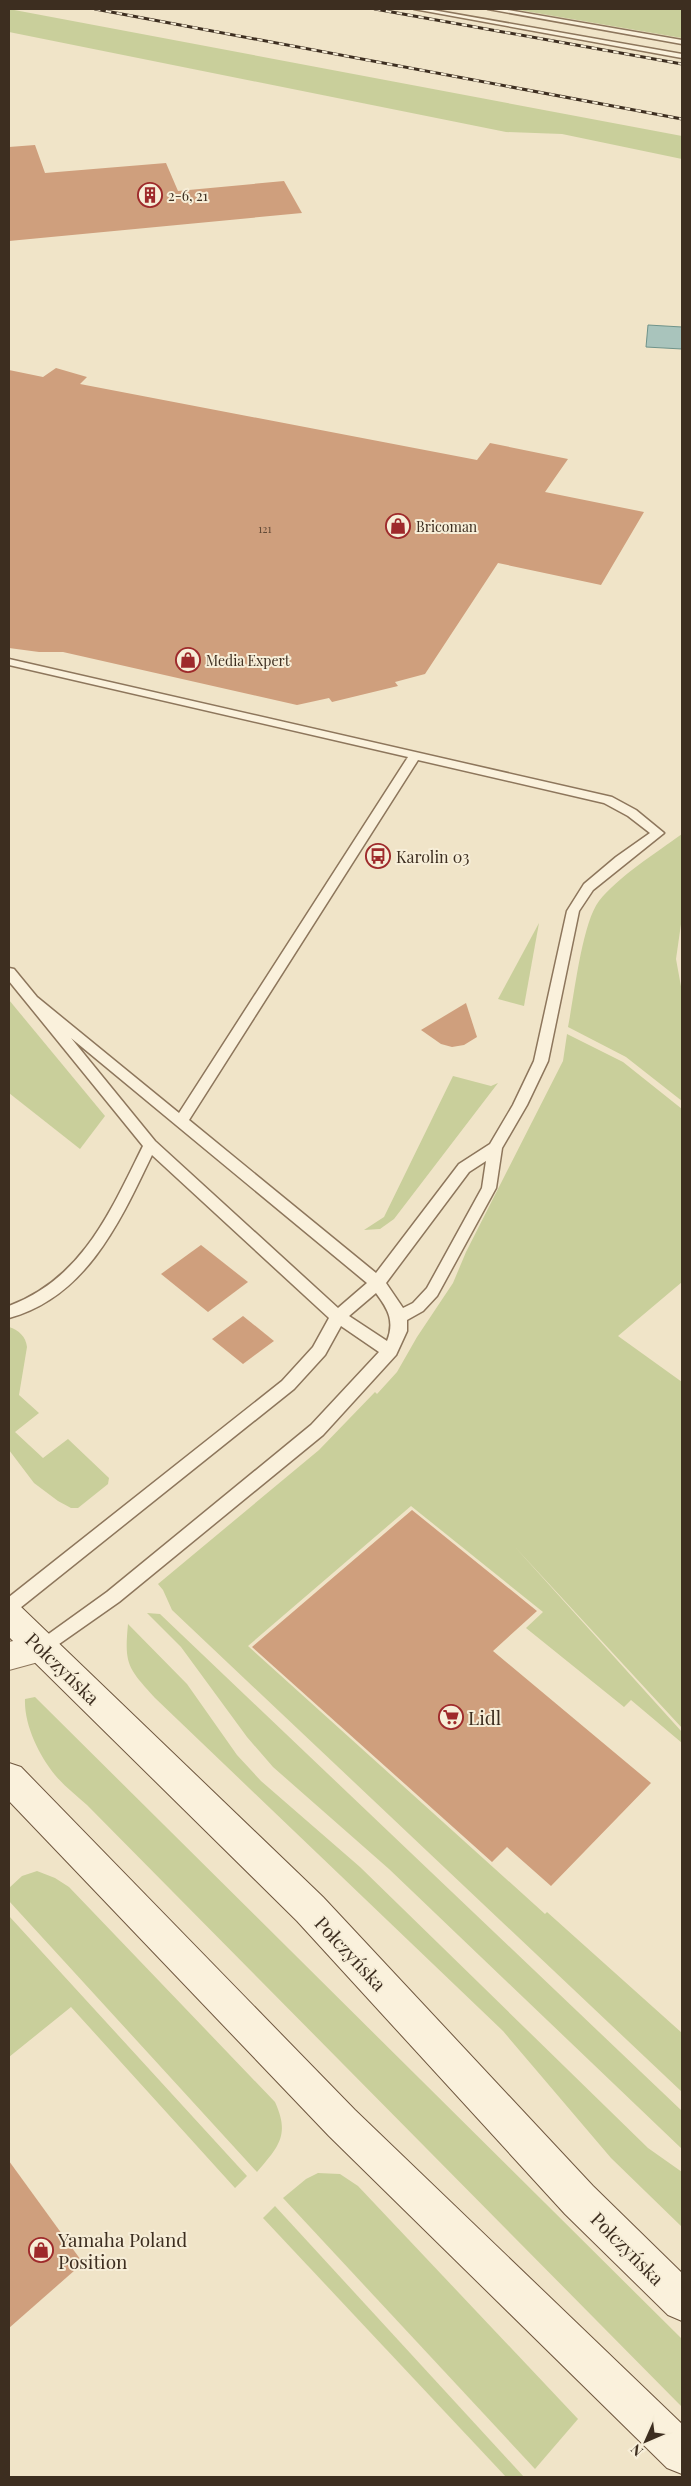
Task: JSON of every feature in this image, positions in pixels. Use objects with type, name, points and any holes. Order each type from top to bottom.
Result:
[{"type":"main road","name":"Połczyńska","points":[[9,1616],[310,1909],[579,2200],[682,2301]]},
{"type":"main road","points":[[9,1656],[42,1648]]},
{"type":"main road","points":[[9,1778],[342,2123],[682,2453]]},
{"type":"lane","points":[[417,9],[682,56]]},
{"type":"lane","points":[[491,9],[682,42]]},
{"type":"lane","points":[[9,662],[608,800],[632,813],[658,834],[588,887],[573,911],[541,1061],[520,1105],[495,1148],[489,1188],[432,1292],[418,1307],[400,1316]]},
{"type":"lane","points":[[180,1121],[415,756]]},
{"type":"lane","points":[[9,972],[150,1145],[338,1317],[390,1351]]},
{"type":"lane","points":[[34,1001],[377,1283],[400,1316],[399,1336],[390,1351],[317,1430],[113,1597],[42,1648]]},
{"type":"lane","points":[[9,1312],[41,1300],[77,1270],[96,1248],[150,1145]]},
{"type":"lane","points":[[9,1607],[288,1384],[319,1351],[338,1317],[377,1283],[464,1168],[495,1148]]},
{"type":"green space","points":[[9,9],[682,136],[682,159],[562,134],[506,132],[9,32]]},
{"type":"green space","points":[[513,9],[682,9],[682,38]]},
{"type":"green space","points":[[682,834],[682,917],[676,959],[682,992],[682,1101],[626,1057],[568,1027],[583,943],[593,912],[599,901],[627,874]]},
{"type":"green space","points":[[539,923],[524,1006],[498,999]]},
{"type":"green space","points":[[9,1000],[105,1116],[80,1149],[9,1093]]},
{"type":"green space","points":[[567,1034],[623,1062],[682,1109],[682,1282],[618,1336],[682,1382],[682,1728],[515,1547],[682,1732],[682,1743],[631,1700],[624,1707],[526,1628],[543,1612],[411,1506],[248,1646],[545,1914],[547,1912],[682,2033],[682,2092],[172,1610],[163,1590],[158,1584],[319,1450],[397,1372],[417,1337],[453,1283],[466,1252],[563,1061]]},
{"type":"green space","points":[[453,1076],[491,1086],[498,1083],[394,1219],[380,1229],[364,1230],[384,1217]]},
{"type":"green space","points":[[9,1327],[21,1334],[27,1347],[19,1395],[39,1413],[15,1432],[43,1458],[68,1439],[109,1478],[108,1484],[78,1508],[71,1508],[58,1501],[34,1483],[9,1450]]},
{"type":"green space","points":[[147,1613],[160,1614],[682,2111],[682,2149],[389,1869],[273,1767],[247,1737],[181,1647]]},
{"type":"green space","points":[[128,1624],[187,1684],[237,1755],[261,1781],[360,1867],[648,2148],[682,2172],[682,2227],[611,2158],[503,2031],[155,1698],[139,1680],[130,1665],[127,1649]]},
{"type":"green space","points":[[35,1697],[682,2339],[682,2407],[87,1805],[66,1787],[43,1758],[30,1729],[25,1709],[25,1699]]},
{"type":"green space","points":[[37,1871],[55,1878],[69,1887],[275,2102],[282,2123],[280,2140],[257,2172],[9,1901],[9,1888],[22,1876]]},
{"type":"green space","points":[[9,1916],[247,2176],[235,2188],[71,2007],[9,2057]]},
{"type":"green space","points":[[318,2173],[340,2174],[358,2186],[578,2419],[535,2469],[283,2198],[306,2179]]},
{"type":"green space","points":[[275,2206],[524,2477],[506,2477],[263,2218]]},
{"type":"water","points":[[648,325],[682,327],[682,349],[646,347]]},
{"type":"building","name":"2-6, 21","points":[[35,145],[45,173],[166,163],[178,191],[284,181],[302,213],[9,241],[9,147]]},
{"type":"building","points":[[56,368],[87,377],[80,384],[477,460],[490,443],[568,459],[545,492],[644,512],[601,585],[498,563],[425,674],[395,682],[398,686],[332,702],[329,698],[297,705],[63,652],[39,652],[9,648],[9,370],[43,377]]},
{"type":"building","points":[[466,1003],[477,1037],[464,1045],[452,1047],[441,1044],[421,1030]]},
{"type":"building","points":[[201,1245],[248,1282],[208,1312],[161,1274]]},
{"type":"building","points":[[243,1316],[274,1341],[243,1364],[212,1339]]},
{"type":"building","name":"Lidl","points":[[412,1510],[537,1611],[493,1651],[651,1783],[551,1886],[507,1847],[492,1862],[252,1647]]},
{"type":"building","name":"Yamaha Poland Position","points":[[9,2161],[83,2263],[9,2328]]},
{"type":"railway","points":[[95,9],[682,119]]},
{"type":"railway","points":[[375,9],[682,64]]},
{"type":"place","name":"2-6, 21","points":[[150,195]]},
{"type":"place","name":"Bricoman","points":[[398,526]]},
{"type":"place","name":"Media Expert","points":[[188,660]]},
{"type":"place","name":"Karolin 03","points":[[378,856]]},
{"type":"place","name":"Lidl","points":[[451,1717]]},
{"type":"place","name":"Yamaha Poland Position","points":[[41,2250]]}]
